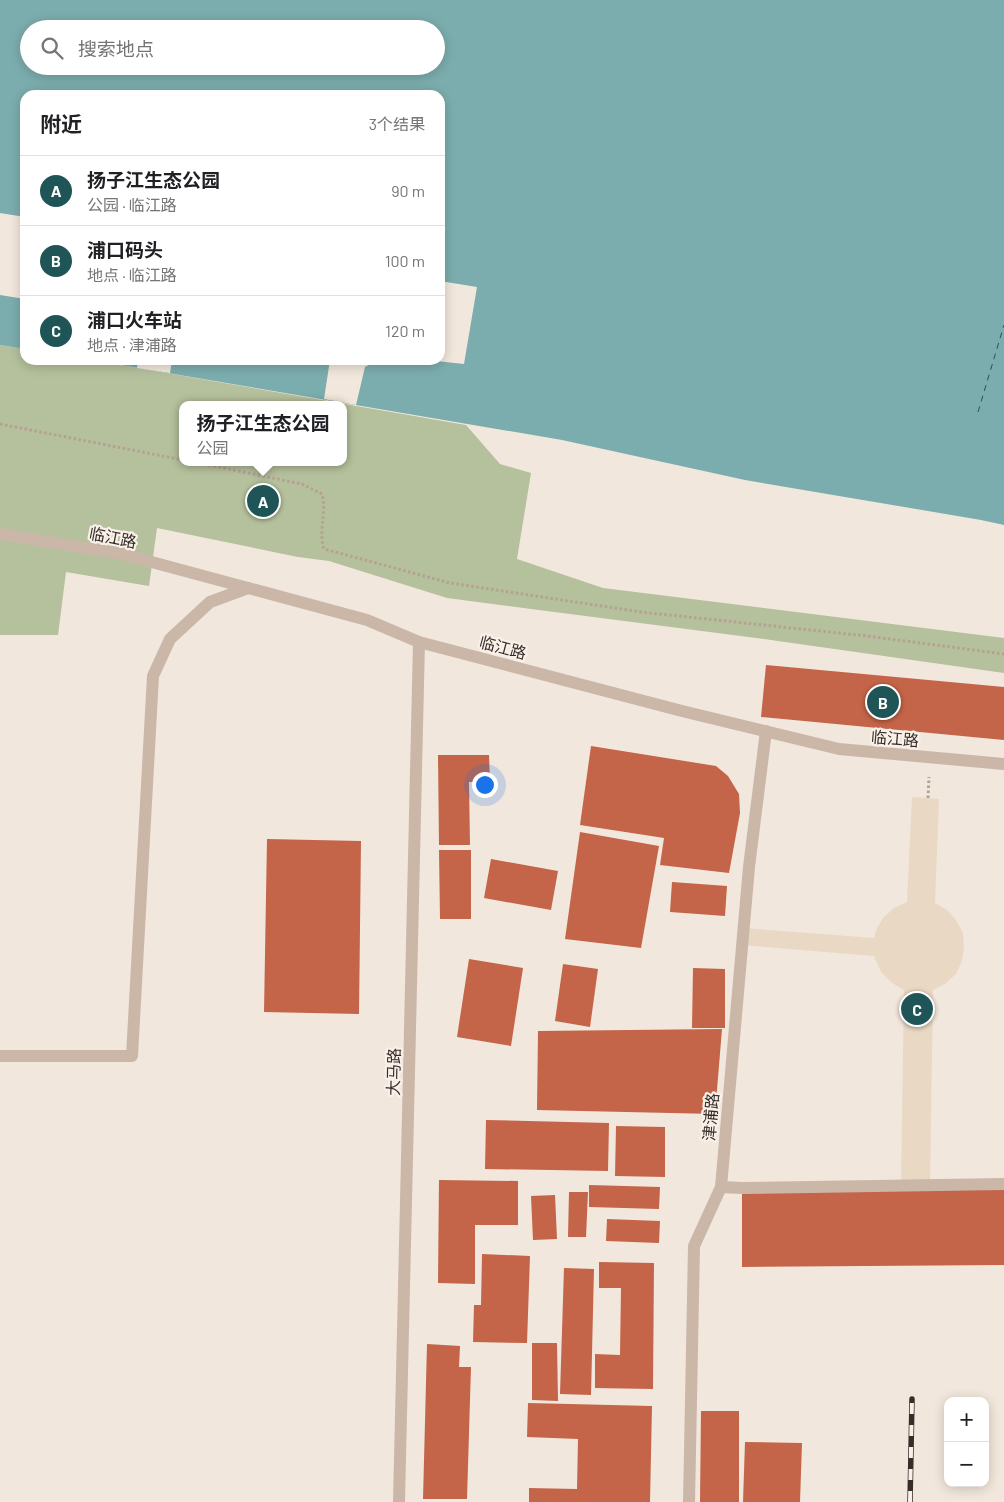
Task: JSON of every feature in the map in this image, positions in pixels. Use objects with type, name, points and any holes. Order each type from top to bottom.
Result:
[{"type":"street","name":"临江路","points":[[0,534],[122,554],[366,620],[419,642],[682,711],[839,749],[1004,764]]},
{"type":"street","points":[[0,1056],[132,1056],[153,676],[170,639],[210,602],[248,588]]},
{"type":"street","name":"大马路","points":[[399,1502],[419,642]]},
{"type":"street","name":"津浦路","points":[[689,1502],[694,1246],[721,1187],[748,867],[766,731]]},
{"type":"street","points":[[721,1187],[1004,1184]]},
{"type":"path","points":[[0,424],[179,459]]},
{"type":"path","points":[[214,466],[302,484],[322,494],[325,504],[321,539],[324,549],[450,584],[641,612],[867,636],[1004,654]]},
{"type":"green space","points":[[0,345],[20,348],[20,365],[120,365],[328,401],[179,401],[179,466],[347,466],[347,404],[466,425],[500,464],[531,473],[517,559],[603,588],[1004,638],[1004,673],[771,640],[447,598],[329,561],[298,557],[157,528],[149,586],[66,572],[58,635],[0,635]]},
{"type":"shaded area","points":[[912,797],[939,799],[935,903],[947,910],[956,920],[963,933],[964,948],[962,961],[956,974],[945,984],[933,990],[930,1185],[901,1186],[904,990],[892,983],[881,972],[874,956],[742,945],[743,928],[874,938],[883,918],[894,908],[907,902]]},
{"type":"water","points":[[0,0],[1004,0],[1004,525],[745,480],[562,440],[347,403],[347,401],[332,401],[120,365],[445,365],[445,90],[20,90],[20,348],[0,345]]},
{"type":"pier","points":[[0,213],[20,216],[20,298],[0,295]]},
{"type":"pier","points":[[445,282],[477,287],[464,364],[445,362]]},
{"type":"pier","points":[[137,365],[171,365],[170,373],[137,368]]},
{"type":"pier","points":[[329,365],[369,365],[365,367],[356,405],[347,403],[347,401],[324,399]]},
{"type":"building","points":[[766,665],[1004,687],[1004,740],[761,717]]},
{"type":"building","points":[[591,746],[716,766],[728,776],[739,794],[740,813],[729,873],[660,865],[664,838],[580,825]]},
{"type":"building","points":[[438,755],[489,755],[490,782],[469,782],[470,845],[439,845]]},
{"type":"building","points":[[580,832],[659,846],[641,948],[565,939]]},
{"type":"building","points":[[267,839],[361,841],[359,1014],[264,1012]]},
{"type":"building","points":[[439,850],[471,850],[471,919],[440,919]]},
{"type":"building","points":[[491,859],[558,871],[551,910],[484,898]]},
{"type":"building","points":[[672,882],[727,886],[725,916],[670,912]]},
{"type":"building","points":[[469,959],[523,968],[511,1046],[457,1037]]},
{"type":"building","points":[[563,964],[598,969],[590,1027],[555,1021]]},
{"type":"building","points":[[693,968],[725,969],[725,1028],[692,1028]]},
{"type":"building","points":[[722,1029],[715,1114],[537,1110],[538,1031]]},
{"type":"building","points":[[486,1120],[609,1123],[608,1171],[485,1169]]},
{"type":"building","points":[[616,1126],[665,1127],[665,1177],[615,1176]]},
{"type":"building","points":[[439,1180],[518,1181],[518,1225],[475,1225],[475,1284],[438,1283]]},
{"type":"building","points":[[1004,1184],[1004,1265],[742,1267],[742,1188]]},
{"type":"building","points":[[589,1185],[660,1187],[659,1209],[589,1207]]},
{"type":"building","points":[[569,1192],[588,1192],[586,1237],[568,1237]]},
{"type":"building","points":[[555,1195],[557,1239],[533,1240],[531,1196]]},
{"type":"building","points":[[607,1219],[660,1221],[659,1243],[606,1241]]},
{"type":"building","points":[[482,1254],[530,1256],[527,1343],[473,1342],[474,1305],[481,1305]]},
{"type":"building","points":[[599,1262],[654,1263],[653,1389],[595,1388],[595,1354],[620,1355],[621,1288],[599,1288]]},
{"type":"building","points":[[564,1268],[594,1269],[591,1395],[560,1394]]},
{"type":"building","points":[[532,1343],[557,1343],[558,1401],[532,1400]]},
{"type":"building","points":[[427,1344],[460,1346],[459,1367],[471,1367],[467,1499],[423,1499]]},
{"type":"building","points":[[528,1403],[652,1406],[650,1502],[529,1502],[529,1488],[577,1489],[578,1439],[527,1437]]},
{"type":"building","points":[[701,1411],[739,1411],[739,1502],[700,1502]]},
{"type":"building","points":[[745,1442],[802,1443],[800,1502],[743,1502]]},
{"type":"ferry route","points":[[978,412],[1004,325]]},
{"type":"railway","points":[[910,1502],[912,1399]]},
{"type":"place","name":"扬子江生态公园","points":[[263,501]]},
{"type":"place","name":"浦口码头","points":[[883,702]]},
{"type":"place","name":"浦口火车站","points":[[917,1009]]}]
